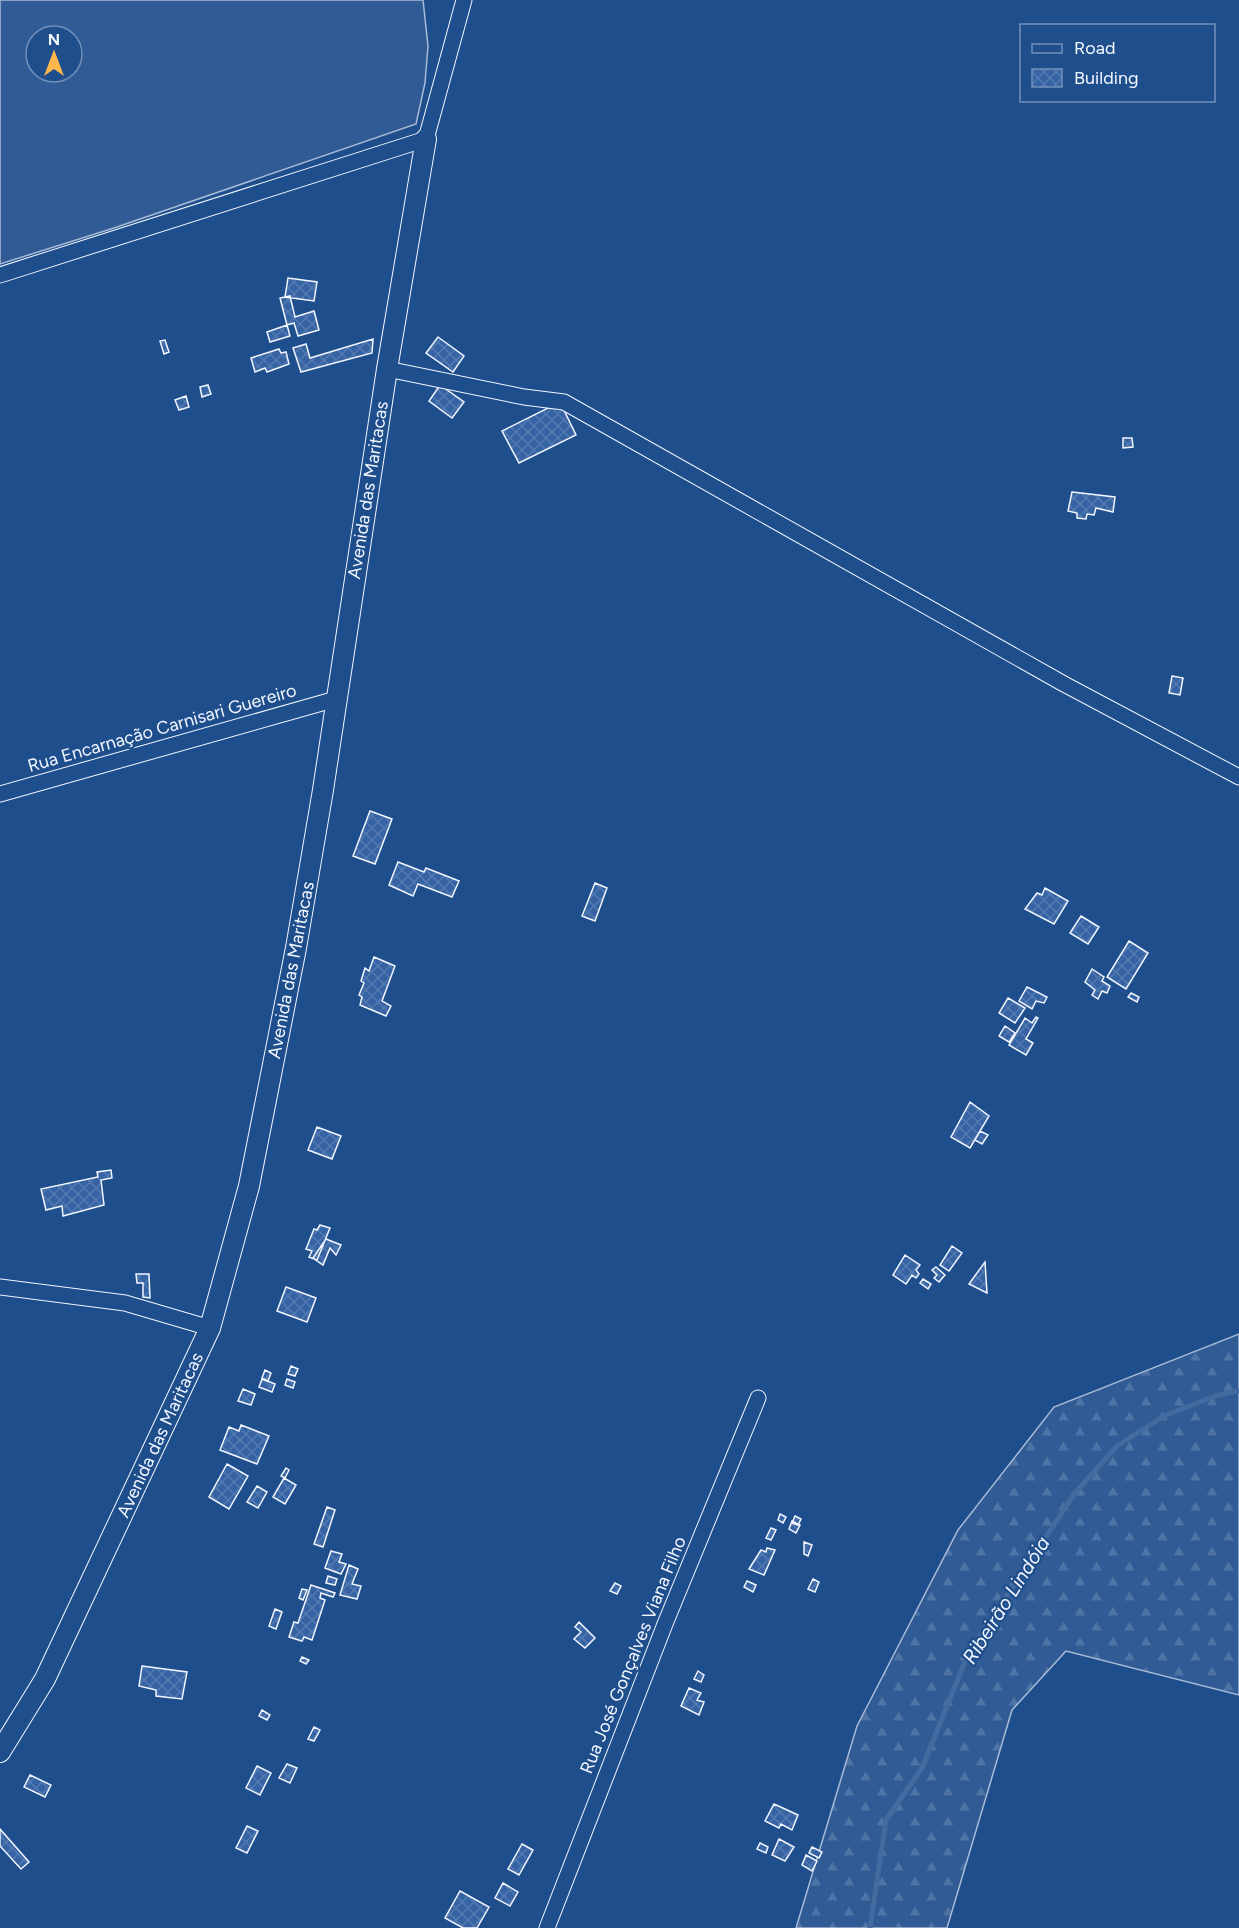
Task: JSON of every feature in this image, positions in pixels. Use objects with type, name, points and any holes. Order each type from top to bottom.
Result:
[{"type":"street","points":[[0,275],[426,139],[464,0]]},
{"type":"street","name":"Avenida das Maritacas","points":[[0,1752],[45,1679],[210,1328],[252,1175],[296,948],[387,369],[426,139]]},
{"type":"street","points":[[387,369],[524,397],[564,402],[1064,684],[1239,777]]},
{"type":"street","name":"Rua Encarnação Carnisari Guereiro","points":[[0,794],[336,699]]},
{"type":"street","points":[[0,1287],[125,1303],[210,1328]]},
{"type":"street","name":"Rua José Gonçalves Viana Filho","points":[[547,1928],[664,1624],[758,1398]]},
{"type":"shaded area","points":[[0,0],[423,0],[428,46],[425,83],[416,124],[114,228],[0,264]]},
{"type":"green space","points":[[1239,1334],[1239,1695],[1066,1651],[1012,1710],[947,1928],[796,1928],[857,1726],[958,1530],[1054,1407]]},
{"type":"building","points":[[288,278],[317,282],[314,301],[285,297]]},
{"type":"building","points":[[290,296],[295,317],[314,311],[319,330],[298,336],[294,323],[287,325],[280,298]]},
{"type":"building","points":[[287,325],[290,336],[270,342],[267,332]]},
{"type":"building","points":[[438,337],[464,356],[453,372],[426,353]]},
{"type":"building","points":[[373,339],[372,353],[301,372],[293,348],[306,344],[310,358]]},
{"type":"building","points":[[165,340],[169,352],[164,354],[160,341]]},
{"type":"building","points":[[279,349],[281,353],[286,352],[289,364],[267,372],[265,368],[255,372],[251,358]]},
{"type":"building","points":[[208,385],[211,394],[202,397],[200,387]]},
{"type":"building","points":[[440,385],[464,402],[452,418],[429,401]]},
{"type":"building","points":[[186,396],[189,407],[179,410],[175,400]]},
{"type":"building","points":[[560,402],[576,435],[519,463],[502,431]]},
{"type":"building","points":[[1123,438],[1132,438],[1133,447],[1123,448]]},
{"type":"building","points":[[1072,492],[1115,497],[1113,512],[1096,508],[1094,515],[1087,514],[1086,519],[1077,518],[1077,513],[1068,511]]},
{"type":"building","points":[[1172,676],[1183,678],[1180,695],[1169,693]]},
{"type":"building","points":[[370,811],[392,819],[375,864],[353,856]]},
{"type":"building","points":[[398,862],[424,872],[426,868],[459,881],[452,897],[418,884],[413,896],[389,885]]},
{"type":"building","points":[[595,883],[607,888],[595,921],[582,916]]},
{"type":"building","points":[[1045,888],[1068,901],[1054,924],[1025,909],[1037,893],[1042,895]]},
{"type":"building","points":[[1081,916],[1099,927],[1088,944],[1070,933]]},
{"type":"building","points":[[1129,941],[1148,953],[1126,989],[1107,977]]},
{"type":"building","points":[[374,957],[395,966],[382,1001],[391,1006],[386,1016],[360,1005],[362,997],[359,995],[364,983],[361,981],[365,968],[369,971]]},
{"type":"building","points":[[1092,969],[1104,977],[1102,981],[1110,986],[1107,993],[1102,991],[1098,999],[1092,995],[1095,990],[1085,982]]},
{"type":"building","points":[[1027,987],[1047,997],[1044,1003],[1036,1001],[1032,1009],[1019,1001]]},
{"type":"building","points":[[1131,993],[1139,997],[1137,1002],[1128,997]]},
{"type":"building","points":[[1008,998],[1025,1008],[1015,1023],[999,1013]]},
{"type":"building","points":[[1036,1017],[1038,1018],[1026,1039],[1033,1043],[1026,1055],[1009,1045],[1025,1018],[1032,1023]]},
{"type":"building","points":[[1005,1026],[1015,1033],[1009,1042],[999,1036]]},
{"type":"building","points":[[970,1102],[989,1116],[970,1148],[951,1137]]},
{"type":"building","points":[[317,1127],[341,1136],[332,1159],[308,1150]]},
{"type":"building","points":[[980,1131],[988,1135],[982,1144],[975,1140]]},
{"type":"building","points":[[111,1170],[112,1178],[101,1180],[104,1205],[63,1216],[62,1206],[46,1210],[41,1189],[98,1177],[97,1172]]},
{"type":"building","points":[[320,1225],[330,1228],[317,1260],[309,1257],[312,1251],[306,1249],[314,1229],[317,1230]]},
{"type":"building","points":[[326,1239],[341,1245],[336,1255],[330,1248],[323,1265],[313,1258]]},
{"type":"building","points":[[952,1246],[962,1253],[949,1271],[940,1265]]},
{"type":"building","points":[[905,1255],[920,1265],[916,1270],[919,1274],[916,1278],[912,1275],[906,1284],[893,1275]]},
{"type":"building","points":[[985,1262],[987,1293],[969,1284]]},
{"type":"building","points":[[936,1267],[945,1275],[939,1282],[934,1278],[937,1275],[932,1270]]},
{"type":"building","points":[[136,1274],[149,1274],[150,1298],[143,1297],[143,1283],[137,1283]]},
{"type":"building","points":[[923,1279],[931,1284],[928,1289],[920,1283]]},
{"type":"building","points":[[286,1287],[316,1298],[307,1322],[277,1311]]},
{"type":"building","points":[[291,1366],[298,1369],[295,1376],[288,1374]]},
{"type":"building","points":[[265,1370],[271,1373],[268,1381],[262,1378]]},
{"type":"building","points":[[262,1379],[275,1384],[272,1392],[259,1387]]},
{"type":"building","points":[[287,1379],[295,1382],[293,1388],[285,1385]]},
{"type":"building","points":[[243,1389],[255,1394],[251,1405],[238,1401]]},
{"type":"building","points":[[241,1425],[269,1436],[257,1464],[220,1450],[229,1427],[239,1431]]},
{"type":"building","points":[[227,1464],[248,1476],[229,1509],[209,1497]]},
{"type":"building","points":[[286,1468],[289,1470],[285,1478],[281,1476]]},
{"type":"building","points":[[284,1478],[296,1485],[285,1504],[273,1497]]},
{"type":"building","points":[[257,1486],[267,1492],[258,1508],[247,1502]]},
{"type":"building","points":[[327,1507],[335,1510],[323,1547],[314,1544]]},
{"type":"building","points":[[780,1514],[786,1517],[783,1523],[778,1520]]},
{"type":"building","points":[[795,1516],[801,1519],[798,1525],[792,1523]]},
{"type":"building","points":[[792,1521],[800,1525],[796,1533],[789,1529]]},
{"type":"building","points":[[771,1528],[776,1530],[771,1540],[766,1538]]},
{"type":"building","points":[[804,1542],[812,1545],[808,1556],[804,1554]]},
{"type":"building","points":[[767,1548],[775,1550],[764,1575],[749,1569],[761,1550],[766,1552]]},
{"type":"building","points":[[331,1551],[342,1554],[339,1562],[346,1564],[341,1574],[325,1568]]},
{"type":"building","points":[[349,1565],[358,1569],[352,1584],[361,1586],[357,1599],[340,1595]]},
{"type":"building","points":[[328,1576],[337,1579],[335,1585],[326,1583]]},
{"type":"building","points":[[813,1579],[819,1582],[815,1592],[808,1589]]},
{"type":"building","points":[[747,1581],[756,1585],[753,1592],[744,1587]]},
{"type":"building","points":[[615,1583],[621,1586],[617,1594],[610,1591]]},
{"type":"building","points":[[311,1585],[335,1593],[333,1597],[321,1593],[320,1598],[325,1600],[312,1640],[304,1637],[302,1641],[289,1637],[294,1622],[298,1623]]},
{"type":"building","points":[[302,1589],[307,1590],[303,1600],[299,1598]]},
{"type":"building","points":[[275,1609],[282,1612],[276,1629],[269,1626]]},
{"type":"building","points":[[579,1622],[595,1638],[585,1648],[574,1639],[581,1632],[575,1627]]},
{"type":"building","points":[[302,1657],[309,1660],[306,1664],[300,1661]]},
{"type":"building","points":[[142,1666],[187,1672],[182,1699],[156,1696],[156,1690],[139,1686]]},
{"type":"building","points":[[698,1671],[704,1675],[701,1682],[694,1679]]},
{"type":"building","points":[[689,1688],[701,1693],[697,1700],[704,1702],[699,1715],[681,1706]]},
{"type":"building","points":[[262,1710],[270,1715],[267,1720],[259,1716]]},
{"type":"building","points":[[314,1727],[320,1730],[314,1741],[308,1739]]},
{"type":"building","points":[[287,1764],[297,1768],[290,1783],[279,1778]]},
{"type":"building","points":[[257,1766],[271,1773],[260,1795],[246,1788]]},
{"type":"building","points":[[30,1775],[51,1785],[45,1797],[24,1787]]},
{"type":"building","points":[[774,1804],[798,1815],[792,1830],[781,1824],[779,1828],[765,1821]]},
{"type":"building","points":[[247,1826],[258,1831],[247,1853],[236,1848]]},
{"type":"building","points":[[0,1829],[29,1862],[21,1869],[0,1846]]},
{"type":"building","points":[[779,1839],[794,1847],[785,1861],[772,1855]]},
{"type":"building","points":[[760,1843],[768,1847],[766,1853],[757,1849]]},
{"type":"building","points":[[522,1844],[533,1850],[519,1875],[508,1869]]},
{"type":"building","points":[[812,1847],[822,1852],[819,1858],[809,1853]]},
{"type":"building","points":[[806,1855],[817,1861],[812,1871],[802,1865]]},
{"type":"building","points":[[503,1883],[518,1892],[510,1906],[495,1898]]},
{"type":"building","points":[[460,1891],[489,1907],[477,1928],[463,1928],[445,1918]]},
{"type":"waterway","name":"Ribeirão Lindóia","points":[[870,1928],[886,1820],[922,1768],[968,1654],[1075,1493],[1117,1446],[1164,1416],[1218,1395],[1239,1391]]}]
